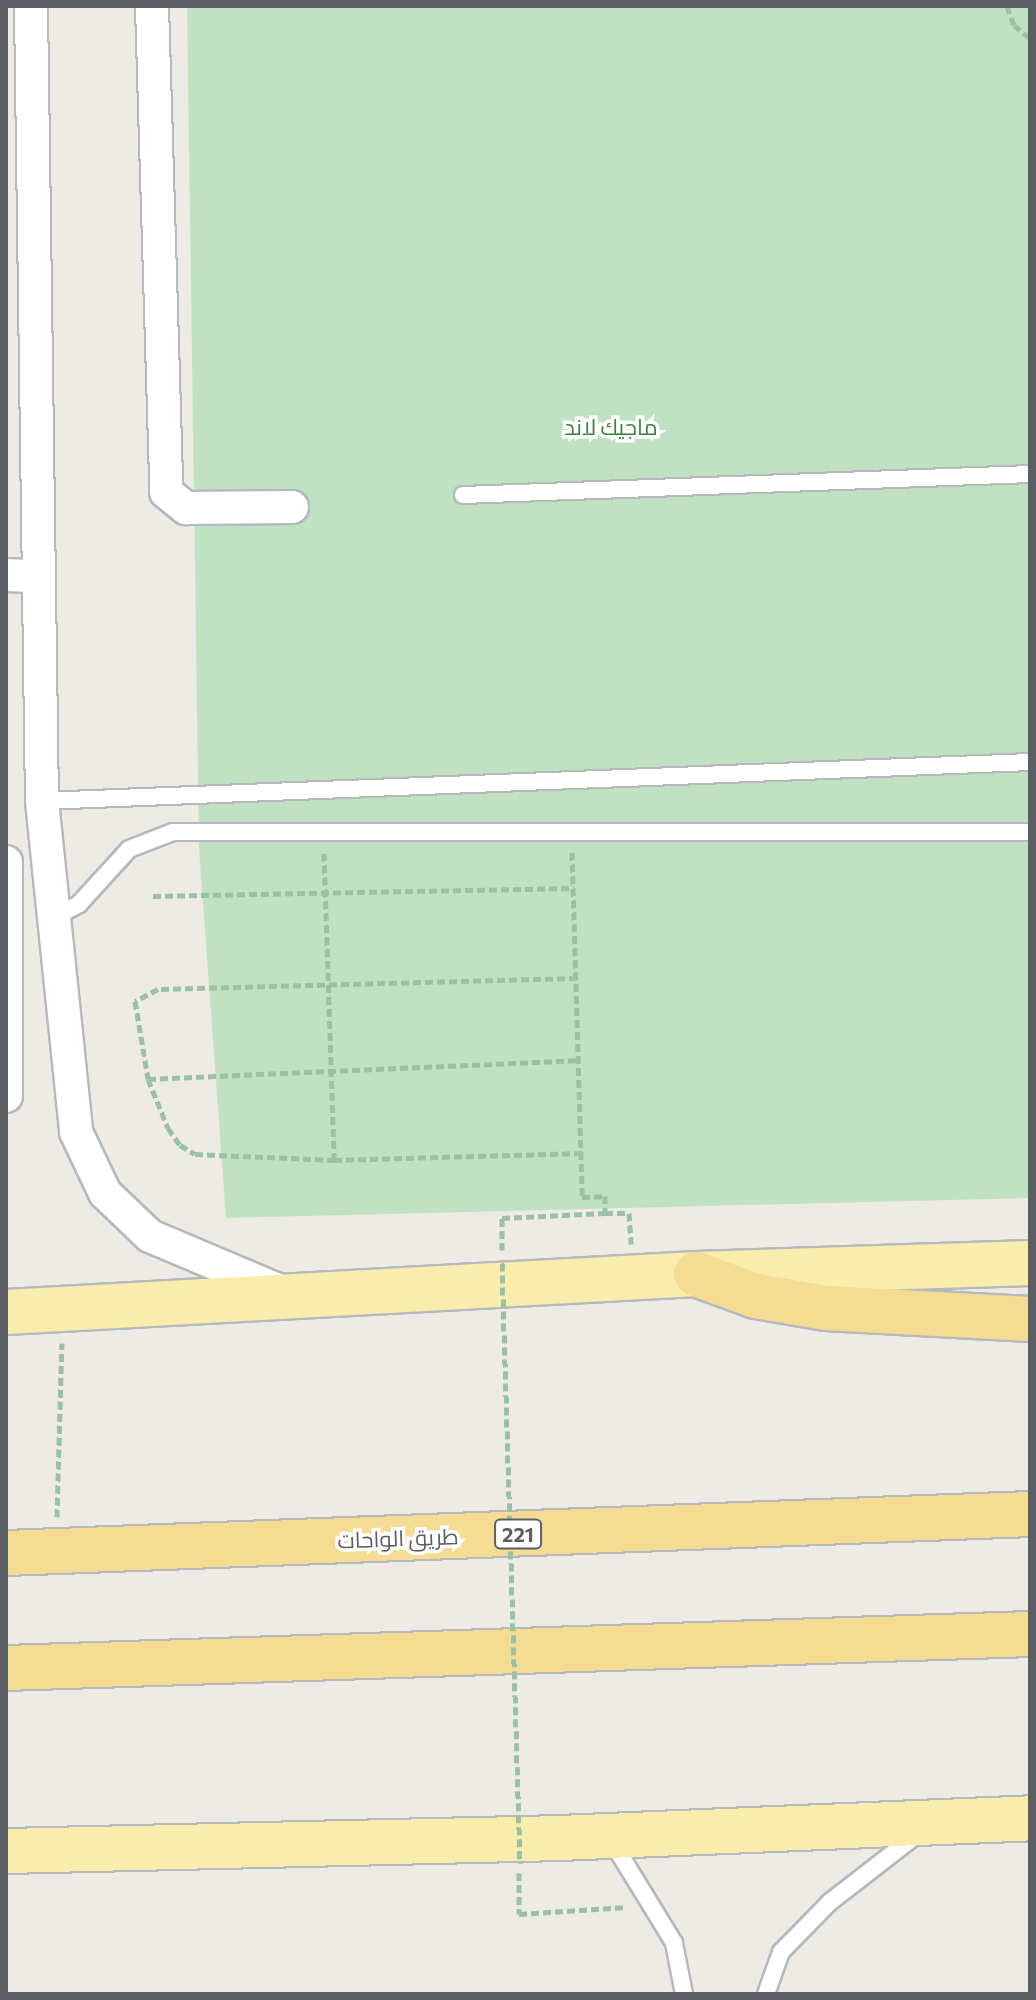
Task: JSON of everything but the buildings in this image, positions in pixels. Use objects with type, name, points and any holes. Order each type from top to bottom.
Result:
[{"type":"highway","points":[[696,1274],[756,1296],[826,1308],[1030,1319]]},
{"type":"highway","name":"طريق الواحات","points":[[6,1553],[1030,1514]]},
{"type":"highway","points":[[6,1668],[1030,1634]]},
{"type":"main road","points":[[6,1312],[633,1277],[1030,1263]]},
{"type":"main road","points":[[6,1851],[608,1835],[1030,1818]]},
{"type":"street","points":[[31,6],[22,575],[52,919],[76,1132],[105,1193],[150,1236],[294,1297]]},
{"type":"street","points":[[152,6],[166,492],[186,508],[292,507]]},
{"type":"street","points":[[6,862],[6,1096]]},
{"type":"street","points":[[8,923],[52,919]]},
{"type":"lane","points":[[463,495],[1030,474]]},
{"type":"lane","points":[[42,801],[1030,762]]},
{"type":"lane","points":[[52,919],[79,904],[129,849],[173,832],[1030,832]]},
{"type":"lane","points":[[766,1994],[781,1952],[830,1902],[935,1820]]},
{"type":"lane","points":[[608,1835],[674,1943],[684,1994]]},
{"type":"path","points":[[1007,6],[1014,25],[1030,38]]},
{"type":"path","points":[[324,833],[334,1160]]},
{"type":"path","points":[[571,834],[581,1060],[582,1197],[605,1196],[605,1213]]},
{"type":"path","points":[[153,896],[574,888]]},
{"type":"path","points":[[577,978],[329,982],[143,993],[135,1001],[148,1079],[168,1128],[180,1145],[195,1154],[334,1160],[582,1153]]},
{"type":"path","points":[[148,1079],[331,1068],[581,1060]]},
{"type":"path","points":[[627,1907],[519,1914],[502,1218],[629,1213],[633,1277]]},
{"type":"path","points":[[56,1551],[63,1310]]},
{"type":"green space","name":"ماجيك لاند","points":[[187,6],[1030,6],[1030,1198],[226,1218],[199,848]]}]
